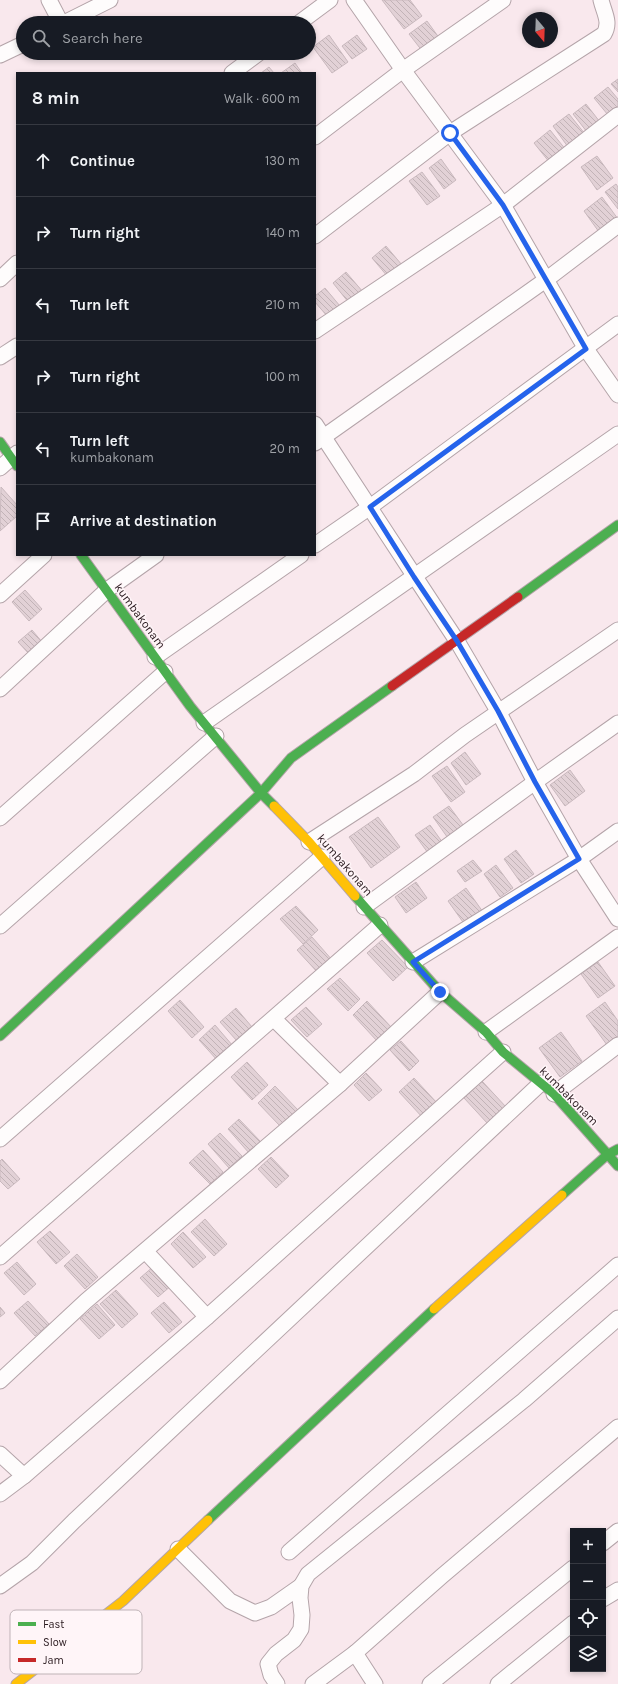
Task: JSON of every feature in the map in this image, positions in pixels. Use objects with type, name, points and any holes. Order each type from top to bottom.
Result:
[{"type":"street","points":[[50,0],[58,16]]},
{"type":"street","points":[[77,16],[110,0]]},
{"type":"street","points":[[308,16],[330,0]]},
{"type":"street","points":[[354,0],[403,70],[503,205],[586,349],[618,395]]},
{"type":"street","points":[[316,136],[403,70],[504,0]]},
{"type":"street","points":[[316,235],[450,133],[604,34],[608,28],[608,22],[601,0]]},
{"type":"street","points":[[0,55],[16,47]]},
{"type":"street","points":[[233,72],[250,60]]},
{"type":"street","points":[[316,329],[503,205],[618,115]]},
{"type":"street","points":[[319,440],[546,279],[618,225]]},
{"type":"street","points":[[0,279],[16,264]]},
{"type":"street","points":[[316,544],[370,507],[618,324]]},
{"type":"street","points":[[0,357],[16,347]]},
{"type":"street","points":[[316,428],[319,440],[370,507],[414,577],[457,641],[498,711],[535,782],[579,859],[618,919]]},
{"type":"street","points":[[204,722],[618,434]]},
{"type":"street","points":[[0,442],[15,459],[0,468]]},
{"type":"street","points":[[0,1036],[261,793],[291,758],[618,525]]},
{"type":"street","points":[[0,595],[43,556]]},
{"type":"street","name":"kumbakonam","points":[[82,556],[190,706],[261,793],[309,842],[380,926],[440,992],[486,1032],[503,1052],[554,1094],[607,1156],[618,1166]]},
{"type":"street","points":[[0,688],[107,590],[155,556]]},
{"type":"street","points":[[155,657],[300,556]]},
{"type":"street","points":[[309,842],[414,774],[465,734],[618,630]]},
{"type":"street","points":[[0,818],[165,672]]},
{"type":"street","points":[[364,907],[618,723]]},
{"type":"street","points":[[0,926],[216,736]]},
{"type":"street","points":[[413,962],[579,859],[618,831]]},
{"type":"street","points":[[0,1139],[322,857]]},
{"type":"street","points":[[0,1257],[380,926]]},
{"type":"street","points":[[486,1032],[618,937]]},
{"type":"street","points":[[0,1381],[86,1301],[146,1252],[340,1084],[440,992]]},
{"type":"street","points":[[274,1019],[340,1084]]},
{"type":"street","points":[[554,1094],[618,1045]]},
{"type":"street","points":[[0,1494],[24,1476],[206,1317],[503,1052]]},
{"type":"street","points":[[0,1586],[32,1563],[80,1515],[541,1082]]},
{"type":"street","points":[[111,1610],[123,1601],[407,1333],[607,1156],[618,1149]]},
{"type":"street","points":[[146,1252],[206,1317]]},
{"type":"street","points":[[289,1552],[618,1265]]},
{"type":"street","points":[[277,1684],[271,1675],[268,1664],[276,1654],[294,1640],[301,1629],[302,1615],[300,1598],[302,1586],[308,1574],[524,1400],[618,1318]]},
{"type":"street","points":[[313,1684],[355,1653],[442,1576],[618,1427]]},
{"type":"street","points":[[0,1454],[24,1476]]},
{"type":"street","points":[[606,1541],[618,1531]]},
{"type":"street","points":[[178,1549],[230,1601],[254,1613],[272,1607],[302,1586]]},
{"type":"street","points":[[430,1684],[570,1570]]},
{"type":"street","points":[[606,1597],[618,1590]]},
{"type":"street","points":[[498,1684],[570,1626]]},
{"type":"street","points":[[355,1653],[375,1684]]},
{"type":"street","points":[[16,1684],[29,1674]]},
{"type":"building","points":[[382,0],[410,0],[422,16],[404,29]]},
{"type":"building","points":[[427,21],[440,39],[423,52],[409,34]]},
{"type":"building","points":[[329,35],[348,62],[332,73],[316,51],[316,45]]},
{"type":"building","points":[[357,35],[367,49],[352,59],[342,46]]},
{"type":"building","points":[[295,63],[301,72],[282,72]]},
{"type":"building","points":[[269,67],[273,72],[262,72]]},
{"type":"building","points":[[618,79],[618,92],[611,84]]},
{"type":"building","points":[[608,87],[618,99],[618,107],[608,115],[594,98]]},
{"type":"building","points":[[586,104],[600,122],[587,132],[573,114]]},
{"type":"building","points":[[569,114],[585,134],[568,147],[553,126]]},
{"type":"building","points":[[550,130],[566,150],[550,163],[534,143]]},
{"type":"building","points":[[597,156],[613,178],[597,190],[581,167]]},
{"type":"building","points":[[441,159],[456,180],[444,189],[429,168]]},
{"type":"building","points":[[422,172],[440,196],[427,205],[409,181]]},
{"type":"building","points":[[616,184],[618,187],[618,209],[605,192]]},
{"type":"building","points":[[602,197],[618,219],[599,232],[584,211]]},
{"type":"building","points":[[386,246],[402,265],[388,277],[372,258]]},
{"type":"building","points":[[346,272],[363,292],[349,303],[333,283]]},
{"type":"building","points":[[325,288],[340,306],[327,316],[316,303],[316,295]]},
{"type":"building","points":[[1,487],[16,504],[16,517],[0,531]]},
{"type":"building","points":[[25,590],[42,609],[29,621],[12,602]]},
{"type":"building","points":[[32,630],[43,643],[30,655],[18,642]]},
{"type":"building","points":[[465,752],[481,774],[466,785],[451,763]]},
{"type":"building","points":[[447,766],[465,792],[451,802],[432,776]]},
{"type":"building","points":[[570,770],[585,791],[565,806],[550,785]]},
{"type":"building","points":[[449,806],[466,829],[450,841],[433,817]]},
{"type":"building","points":[[378,817],[400,847],[371,868],[349,837]]},
{"type":"building","points":[[430,825],[443,843],[428,853],[415,835]]},
{"type":"building","points":[[516,850],[534,874],[521,883],[504,859]]},
{"type":"building","points":[[473,860],[482,871],[465,882],[457,871]]},
{"type":"building","points":[[496,865],[513,888],[500,897],[484,874]]},
{"type":"building","points":[[416,882],[427,898],[406,913],[395,897]]},
{"type":"building","points":[[466,888],[483,912],[465,925],[448,901]]},
{"type":"building","points":[[296,906],[318,930],[303,944],[280,919]]},
{"type":"building","points":[[312,937],[333,961],[319,974],[297,950]]},
{"type":"building","points":[[382,940],[408,967],[393,981],[367,953]]},
{"type":"building","points":[[598,962],[615,986],[598,998],[581,974]]},
{"type":"building","points":[[340,978],[360,999],[348,1011],[327,989]]},
{"type":"building","points":[[180,1000],[204,1027],[192,1038],[168,1011]]},
{"type":"building","points":[[367,1001],[392,1028],[377,1041],[353,1015]]},
{"type":"building","points":[[605,1002],[618,1021],[618,1037],[607,1045],[586,1016]]},
{"type":"building","points":[[306,1007],[322,1024],[307,1037],[291,1020]]},
{"type":"building","points":[[236,1008],[252,1027],[237,1041],[220,1022]]},
{"type":"building","points":[[215,1025],[233,1046],[217,1060],[199,1040]]},
{"type":"building","points":[[561,1032],[582,1061],[560,1077],[539,1048]]},
{"type":"building","points":[[401,1041],[419,1061],[409,1071],[390,1050]]},
{"type":"building","points":[[247,1062],[268,1085],[252,1100],[231,1077]]},
{"type":"building","points":[[366,1073],[382,1090],[369,1101],[354,1085]]},
{"type":"building","points":[[414,1078],[438,1104],[423,1118],[399,1092]]},
{"type":"building","points":[[482,1081],[506,1107],[488,1124],[464,1098]]},
{"type":"building","points":[[275,1086],[298,1110],[280,1126],[258,1103]]},
{"type":"building","points":[[239,1119],[261,1142],[249,1153],[228,1129]]},
{"type":"building","points":[[220,1133],[242,1156],[229,1168],[208,1144]]},
{"type":"building","points":[[203,1150],[223,1172],[210,1184],[189,1163]]},
{"type":"building","points":[[271,1157],[289,1176],[276,1188],[258,1169]]},
{"type":"building","points":[[2,1159],[20,1179],[8,1189],[0,1181],[0,1161]]},
{"type":"building","points":[[205,1219],[227,1244],[214,1256],[191,1232]]},
{"type":"building","points":[[50,1231],[70,1252],[56,1264],[37,1242]]},
{"type":"building","points":[[183,1232],[206,1257],[193,1268],[171,1244]]},
{"type":"building","points":[[77,1254],[98,1277],[85,1289],[64,1266]]},
{"type":"building","points":[[17,1262],[36,1284],[24,1295],[4,1273]]},
{"type":"building","points":[[154,1266],[172,1285],[158,1297],[140,1278]]},
{"type":"building","points":[[116,1290],[138,1314],[122,1328],[100,1304]]},
{"type":"building","points":[[28,1301],[49,1324],[35,1336],[14,1313]]},
{"type":"building","points":[[164,1302],[182,1322],[169,1333],[151,1313]]},
{"type":"building","points":[[97,1304],[115,1325],[99,1339],[80,1319]]},
{"type":"building","points":[[0,1307],[5,1313],[0,1317]]},
{"type":"traffic: fast","points":[[0,442],[16,465]]},
{"type":"traffic: fast","points":[[518,597],[618,525]]},
{"type":"traffic: fast","points":[[82,556],[190,706],[261,793],[274,806]]},
{"type":"traffic: fast","points":[[0,1036],[261,793],[291,758],[392,686]]},
{"type":"traffic: fast","points":[[355,896],[440,992],[486,1032],[503,1052],[554,1094],[618,1166]]},
{"type":"traffic: fast","points":[[562,1195],[607,1155],[618,1149]]},
{"type":"traffic: fast","points":[[208,1520],[434,1309]]},
{"type":"traffic: slow","points":[[274,806],[309,842],[355,896]]},
{"type":"traffic: slow","points":[[434,1309],[562,1195]]},
{"type":"traffic: slow","points":[[111,1610],[123,1601],[208,1520]]},
{"type":"traffic: slow","points":[[16,1684],[29,1674]]},
{"type":"traffic: jam","points":[[392,686],[518,597]]},
{"type":"route","points":[[440,992],[413,962],[579,859],[535,782],[498,711],[457,641],[414,577],[370,507],[586,349],[503,205],[450,133]]}]
